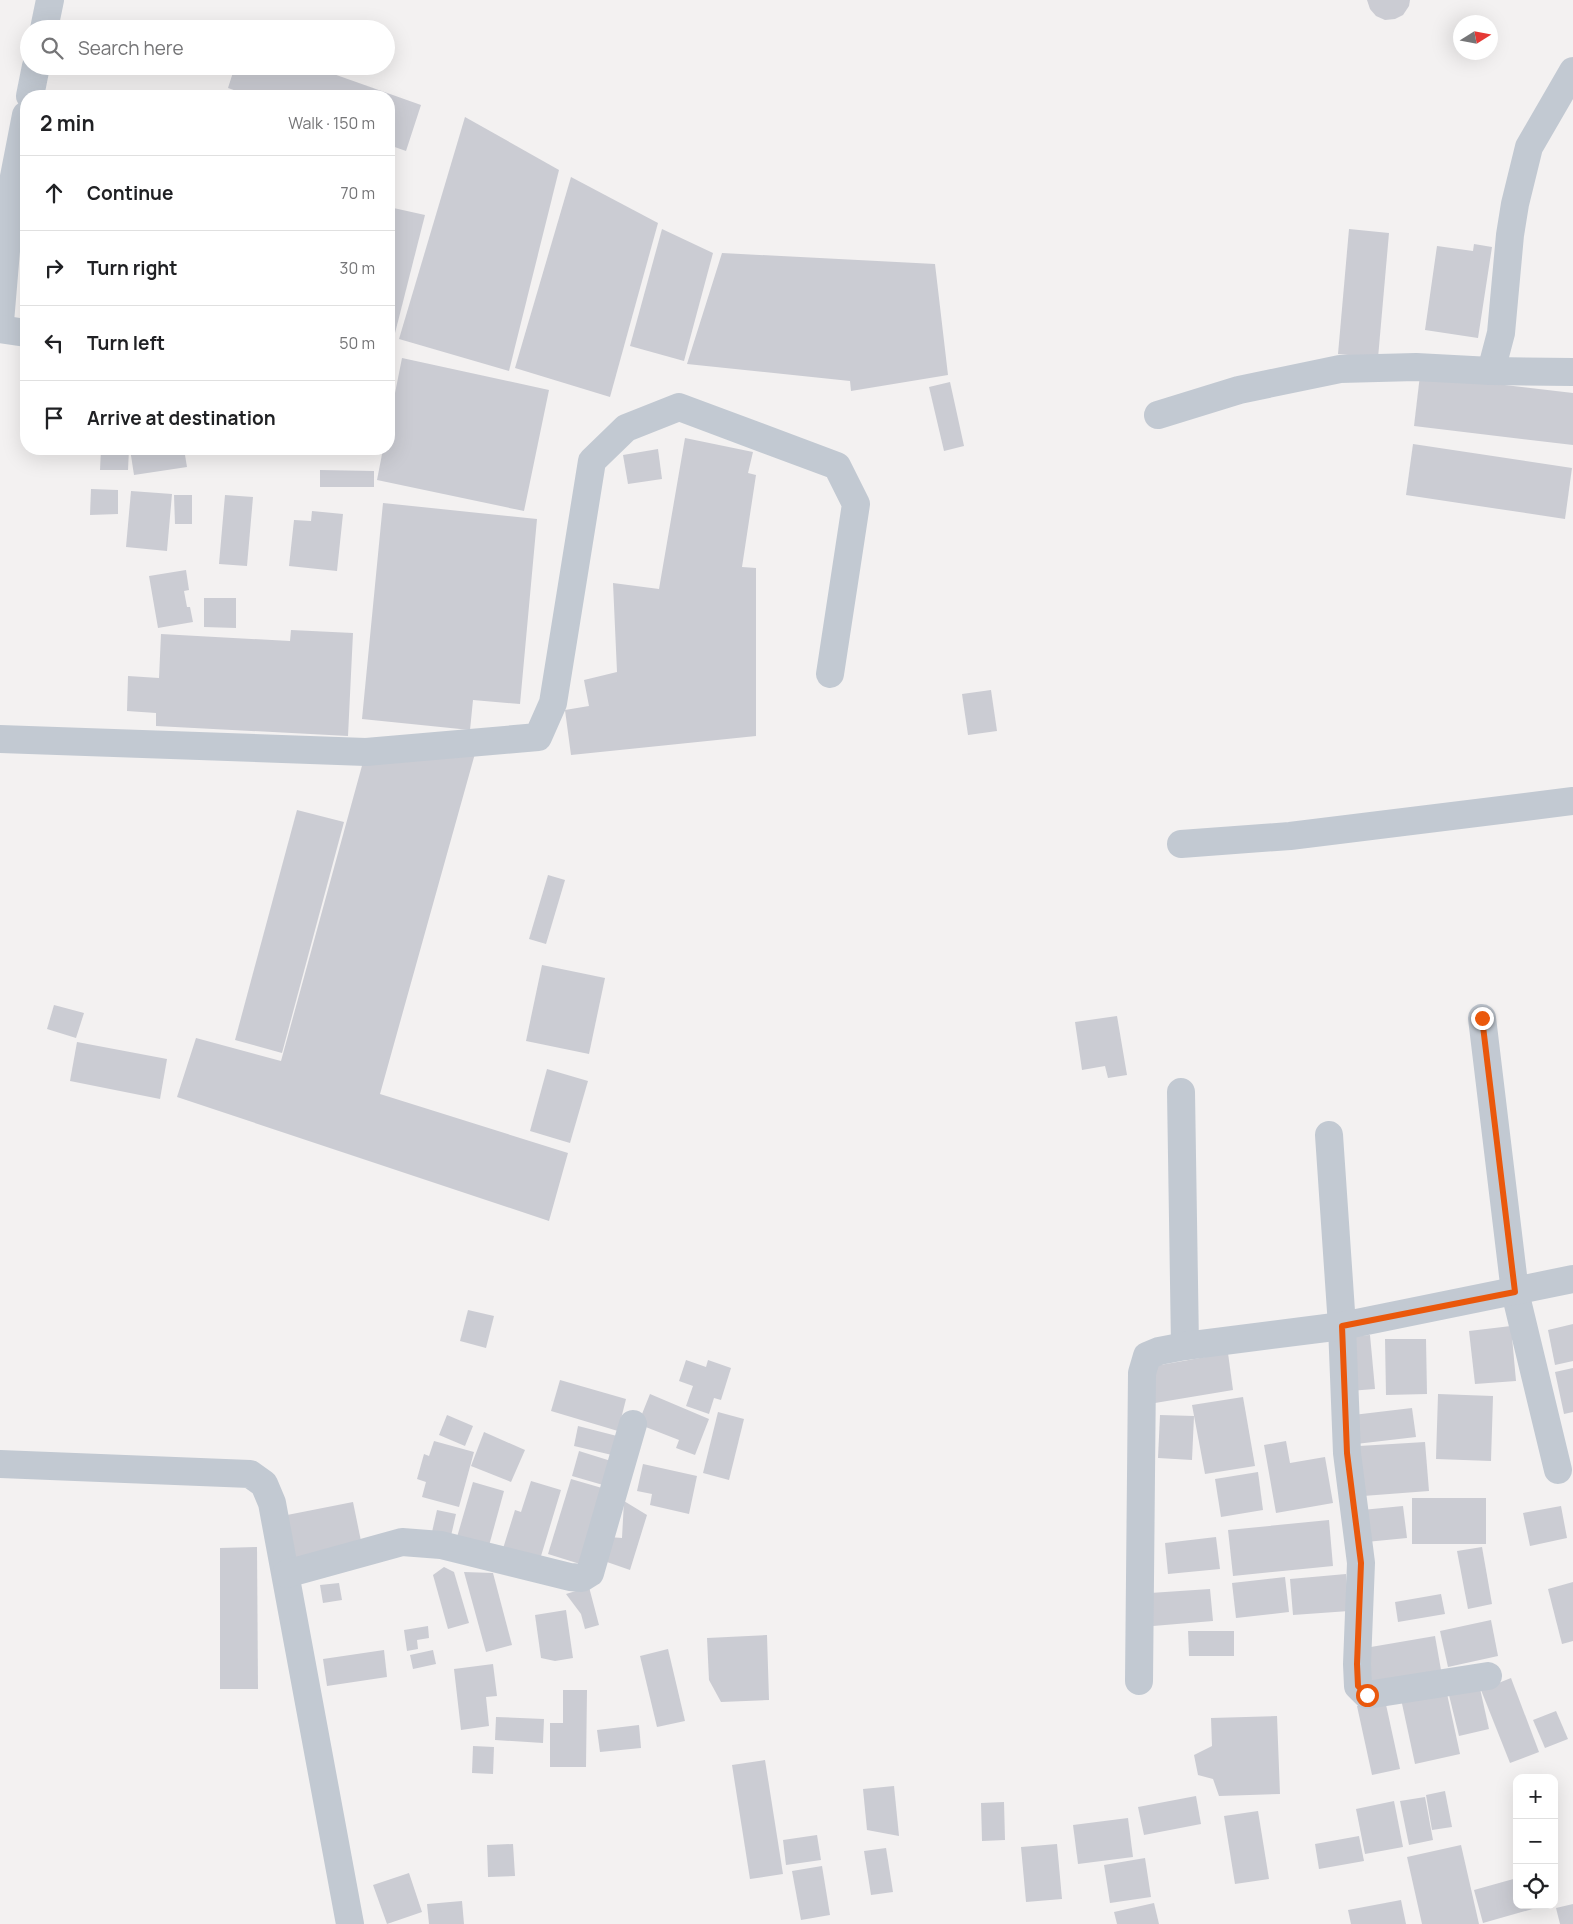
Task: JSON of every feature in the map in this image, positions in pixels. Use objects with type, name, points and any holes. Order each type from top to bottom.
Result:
[{"type":"street","points":[[46,20],[50,0]]},
{"type":"street","points":[[1491,371],[1500,333],[1514,212],[1530,147],[1573,71]]},
{"type":"street","points":[[31,90],[34,75]]},
{"type":"street","points":[[0,322],[6,192],[20,138]]},
{"type":"street","points":[[0,329],[20,332]]},
{"type":"street","points":[[1158,415],[1239,390],[1340,369],[1416,367],[1491,371],[1573,372]]},
{"type":"street","points":[[0,739],[366,752],[538,737],[553,703],[592,461],[626,428],[679,407],[837,466],[856,504],[830,674]]},
{"type":"street","points":[[1181,844],[1290,836],[1573,801]]},
{"type":"street","points":[[1482,1018],[1515,1292],[1558,1470]]},
{"type":"street","points":[[1181,1092],[1186,1346]]},
{"type":"street","points":[[1329,1135],[1342,1326],[1347,1453],[1361,1563],[1357,1664],[1358,1686],[1367,1695],[1488,1676]]},
{"type":"street","points":[[1139,1681],[1142,1373],[1148,1356],[1159,1351],[1186,1346],[1342,1326],[1573,1279]]},
{"type":"street","points":[[286,1574],[402,1542],[441,1546],[570,1577],[582,1578],[590,1574],[633,1424]]},
{"type":"street","points":[[0,1464],[250,1474],[264,1484],[272,1504],[286,1574],[350,1924]]},
{"type":"building","points":[[1367,0],[1410,0],[1409,6],[1403,15],[1395,19],[1385,20],[1376,16],[1370,9]]},
{"type":"building","points":[[232,75],[336,75],[379,90],[234,90],[228,88]]},
{"type":"building","points":[[395,96],[421,105],[406,151],[395,147]]},
{"type":"building","points":[[465,117],[559,170],[509,371],[399,339]]},
{"type":"building","points":[[571,177],[658,223],[610,397],[515,368]]},
{"type":"building","points":[[395,208],[425,215],[395,333]]},
{"type":"building","points":[[662,229],[713,253],[684,361],[630,346]]},
{"type":"building","points":[[1349,229],[1389,233],[1378,358],[1338,354]]},
{"type":"building","points":[[1474,244],[1492,247],[1478,338],[1425,330],[1437,246],[1473,251]]},
{"type":"building","points":[[722,253],[935,264],[948,375],[851,391],[850,381],[687,364]]},
{"type":"building","points":[[402,358],[549,390],[524,511],[377,480],[382,455],[395,455],[395,393]]},
{"type":"building","points":[[1420,375],[1573,393],[1573,445],[1414,426]]},
{"type":"building","points":[[950,382],[964,446],[944,451],[929,387]]},
{"type":"building","points":[[685,438],[753,452],[748,473],[756,475],[742,567],[756,568],[756,736],[571,755],[565,710],[589,706],[584,680],[617,672],[613,583],[659,589]]},
{"type":"building","points":[[1413,444],[1572,468],[1565,519],[1406,495]]},
{"type":"building","points":[[658,449],[662,479],[628,484],[623,455]]},
{"type":"building","points":[[101,455],[129,455],[128,470],[100,470]]},
{"type":"building","points":[[131,455],[185,455],[187,467],[134,475]]},
{"type":"building","points":[[320,470],[374,471],[374,487],[320,487]]},
{"type":"building","points":[[91,489],[118,490],[118,514],[90,515]]},
{"type":"building","points":[[131,491],[172,494],[167,551],[126,547]]},
{"type":"building","points":[[174,495],[192,495],[192,524],[175,524]]},
{"type":"building","points":[[225,495],[253,497],[247,566],[219,564]]},
{"type":"building","points":[[383,503],[537,519],[520,704],[473,700],[470,730],[362,719]]},
{"type":"building","points":[[312,511],[343,514],[337,571],[289,566],[294,520],[311,521]]},
{"type":"building","points":[[186,570],[189,590],[184,591],[187,607],[190,607],[193,622],[158,628],[149,576]]},
{"type":"building","points":[[204,598],[236,598],[236,628],[204,627]]},
{"type":"building","points":[[291,630],[353,633],[348,736],[156,726],[156,713],[127,711],[128,676],[159,678],[161,634],[290,641]]},
{"type":"building","points":[[991,690],[997,731],[968,735],[962,694]]},
{"type":"building","points":[[476,750],[380,1094],[568,1153],[549,1221],[177,1097],[196,1038],[281,1061],[363,762]]},
{"type":"building","points":[[297,810],[344,822],[282,1053],[235,1040]]},
{"type":"building","points":[[548,875],[565,880],[546,944],[529,939]]},
{"type":"building","points":[[542,965],[605,978],[589,1054],[526,1041]]},
{"type":"building","points":[[54,1005],[84,1013],[76,1038],[47,1029]]},
{"type":"building","points":[[1117,1016],[1127,1075],[1108,1078],[1105,1066],[1082,1070],[1075,1022]]},
{"type":"building","points":[[77,1042],[167,1059],[160,1099],[70,1081]]},
{"type":"building","points":[[547,1069],[588,1081],[570,1143],[530,1131]]},
{"type":"building","points":[[468,1310],[494,1316],[486,1348],[460,1341]]},
{"type":"building","points":[[1573,1324],[1573,1361],[1555,1365],[1548,1330]]},
{"type":"building","points":[[1511,1326],[1516,1381],[1475,1384],[1469,1331]]},
{"type":"building","points":[[1370,1335],[1375,1389],[1349,1391],[1343,1337]]},
{"type":"building","points":[[1385,1339],[1426,1339],[1427,1394],[1386,1395]]},
{"type":"building","points":[[1228,1353],[1233,1390],[1155,1403],[1149,1367]]},
{"type":"building","points":[[686,1360],[706,1367],[708,1360],[731,1368],[721,1400],[714,1398],[709,1414],[686,1406],[693,1386],[679,1381]]},
{"type":"building","points":[[1573,1368],[1573,1412],[1564,1414],[1555,1372]]},
{"type":"building","points":[[560,1380],[626,1399],[618,1431],[551,1411]]},
{"type":"building","points":[[650,1394],[709,1419],[695,1455],[676,1448],[679,1440],[638,1424]]},
{"type":"building","points":[[1438,1394],[1493,1396],[1491,1461],[1436,1459]]},
{"type":"building","points":[[1243,1397],[1255,1466],[1205,1474],[1192,1405]]},
{"type":"building","points":[[1412,1408],[1416,1437],[1356,1444],[1353,1415]]},
{"type":"building","points":[[718,1412],[744,1419],[729,1480],[703,1473]]},
{"type":"building","points":[[447,1415],[473,1426],[465,1446],[439,1435]]},
{"type":"building","points":[[1160,1415],[1194,1416],[1192,1460],[1158,1458]]},
{"type":"building","points":[[578,1426],[617,1436],[612,1455],[574,1446]]},
{"type":"building","points":[[484,1432],[525,1450],[511,1482],[471,1466]]},
{"type":"building","points":[[434,1441],[474,1452],[459,1507],[422,1497],[426,1482],[417,1479],[424,1454],[429,1456]]},
{"type":"building","points":[[1286,1441],[1290,1463],[1325,1457],[1333,1503],[1276,1513],[1264,1445]]},
{"type":"building","points":[[1425,1442],[1429,1491],[1363,1496],[1359,1446]]},
{"type":"building","points":[[579,1451],[611,1461],[603,1485],[572,1476]]},
{"type":"building","points":[[643,1464],[697,1476],[689,1514],[650,1505],[652,1494],[637,1491]]},
{"type":"building","points":[[1258,1472],[1263,1510],[1221,1517],[1215,1479]]},
{"type":"building","points":[[571,1479],[602,1488],[580,1564],[548,1554]]},
{"type":"building","points":[[531,1481],[561,1490],[538,1566],[501,1555],[515,1510],[521,1512]]},
{"type":"building","points":[[473,1482],[504,1491],[487,1553],[455,1544]]},
{"type":"building","points":[[1412,1498],[1486,1498],[1486,1544],[1412,1544]]},
{"type":"building","points":[[624,1501],[647,1515],[630,1570],[607,1562],[609,1537],[622,1538]]},
{"type":"building","points":[[353,1502],[362,1546],[286,1561],[277,1517]]},
{"type":"building","points":[[1403,1506],[1407,1538],[1366,1542],[1362,1510]]},
{"type":"building","points":[[1561,1506],[1567,1538],[1530,1546],[1523,1513]]},
{"type":"building","points":[[437,1510],[456,1514],[451,1536],[432,1532]]},
{"type":"building","points":[[1329,1520],[1333,1566],[1233,1576],[1228,1530]]},
{"type":"building","points":[[1216,1537],[1220,1569],[1168,1574],[1165,1543]]},
{"type":"building","points":[[257,1547],[258,1689],[220,1689],[220,1548]]},
{"type":"building","points":[[1482,1547],[1492,1604],[1468,1609],[1457,1551]]},
{"type":"building","points":[[444,1567],[454,1572],[469,1623],[448,1629],[433,1575]]},
{"type":"building","points":[[464,1572],[493,1573],[512,1645],[486,1652]]},
{"type":"building","points":[[1346,1574],[1349,1611],[1293,1615],[1290,1579]]},
{"type":"building","points":[[1285,1577],[1289,1612],[1236,1618],[1232,1583]]},
{"type":"building","points":[[1573,1582],[1573,1641],[1562,1644],[1548,1589]]},
{"type":"building","points":[[339,1583],[342,1600],[323,1603],[320,1585]]},
{"type":"building","points":[[589,1587],[599,1625],[585,1629],[581,1614],[566,1594]]},
{"type":"building","points":[[1210,1589],[1213,1621],[1153,1626],[1150,1593]]},
{"type":"building","points":[[1441,1594],[1445,1614],[1398,1622],[1395,1602]]},
{"type":"building","points":[[566,1610],[573,1658],[555,1661],[541,1658],[535,1615]]},
{"type":"building","points":[[1491,1620],[1498,1656],[1448,1667],[1440,1631]]},
{"type":"building","points":[[428,1626],[429,1638],[417,1640],[418,1649],[407,1651],[404,1630]]},
{"type":"building","points":[[1188,1631],[1234,1631],[1234,1656],[1189,1656]]},
{"type":"building","points":[[767,1635],[769,1700],[721,1702],[709,1680],[707,1638]]},
{"type":"building","points":[[1435,1636],[1441,1670],[1370,1682],[1365,1648]]},
{"type":"building","points":[[668,1649],[685,1721],[657,1727],[640,1656]]},
{"type":"building","points":[[384,1650],[387,1677],[327,1686],[323,1659]]},
{"type":"building","points":[[433,1650],[436,1664],[413,1669],[410,1655]]},
{"type":"building","points":[[493,1664],[497,1696],[486,1697],[489,1726],[461,1730],[454,1669]]},
{"type":"building","points":[[1511,1678],[1539,1752],[1510,1763],[1481,1690]]},
{"type":"building","points":[[1479,1684],[1489,1729],[1459,1736],[1448,1691]]},
{"type":"building","points":[[1446,1689],[1460,1754],[1415,1764],[1401,1699]]},
{"type":"building","points":[[563,1690],[587,1690],[586,1767],[550,1767],[550,1723],[563,1723]]},
{"type":"building","points":[[1385,1700],[1400,1769],[1372,1775],[1357,1706]]},
{"type":"building","points":[[1556,1711],[1568,1739],[1545,1748],[1533,1720]]},
{"type":"building","points":[[1277,1716],[1280,1794],[1219,1796],[1213,1779],[1198,1775],[1194,1755],[1212,1746],[1211,1718]]},
{"type":"building","points":[[496,1717],[544,1719],[543,1743],[495,1740]]},
{"type":"building","points":[[639,1725],[641,1748],[600,1752],[597,1730]]},
{"type":"building","points":[[473,1746],[494,1747],[493,1774],[472,1773]]},
{"type":"building","points":[[765,1760],[783,1874],[750,1879],[732,1765]]},
{"type":"building","points":[[894,1786],[899,1836],[867,1830],[863,1789]]},
{"type":"building","points":[[1445,1791],[1452,1827],[1432,1830],[1426,1795]]},
{"type":"building","points":[[1196,1796],[1201,1824],[1144,1835],[1138,1807]]},
{"type":"building","points":[[1425,1797],[1433,1840],[1409,1845],[1400,1801]]},
{"type":"building","points":[[1394,1801],[1403,1847],[1365,1854],[1356,1809]]},
{"type":"building","points":[[1004,1802],[1005,1840],[982,1841],[981,1803]]},
{"type":"building","points":[[1258,1811],[1269,1879],[1235,1884],[1224,1816]]},
{"type":"building","points":[[1128,1818],[1133,1857],[1078,1864],[1073,1825]]},
{"type":"building","points":[[817,1835],[821,1860],[786,1865],[783,1840]]},
{"type":"building","points":[[1359,1836],[1364,1861],[1319,1869],[1315,1844]]},
{"type":"building","points":[[513,1844],[515,1876],[488,1877],[487,1845]]},
{"type":"building","points":[[1057,1844],[1062,1899],[1026,1902],[1021,1847]]},
{"type":"building","points":[[1461,1845],[1479,1924],[1422,1924],[1407,1857]]},
{"type":"building","points":[[886,1848],[893,1892],[871,1895],[864,1851]]},
{"type":"building","points":[[1145,1858],[1151,1897],[1110,1903],[1104,1865]]},
{"type":"building","points":[[822,1866],[830,1915],[801,1920],[792,1871]]},
{"type":"building","points":[[409,1873],[422,1912],[387,1924],[373,1885]]},
{"type":"building","points":[[1513,1879],[1513,1909],[1532,1909],[1483,1923],[1474,1890]]},
{"type":"building","points":[[1401,1900],[1406,1924],[1351,1924],[1348,1910]]},
{"type":"building","points":[[462,1901],[464,1924],[429,1924],[427,1904]]},
{"type":"building","points":[[1154,1903],[1159,1924],[1117,1924],[1114,1912]]},
{"type":"building","points":[[1573,1904],[1573,1924],[1560,1924],[1556,1909]]},
{"type":"route","points":[[1367,1695],[1358,1686],[1357,1664],[1361,1563],[1347,1453],[1342,1326],[1515,1292],[1482,1018]]}]
